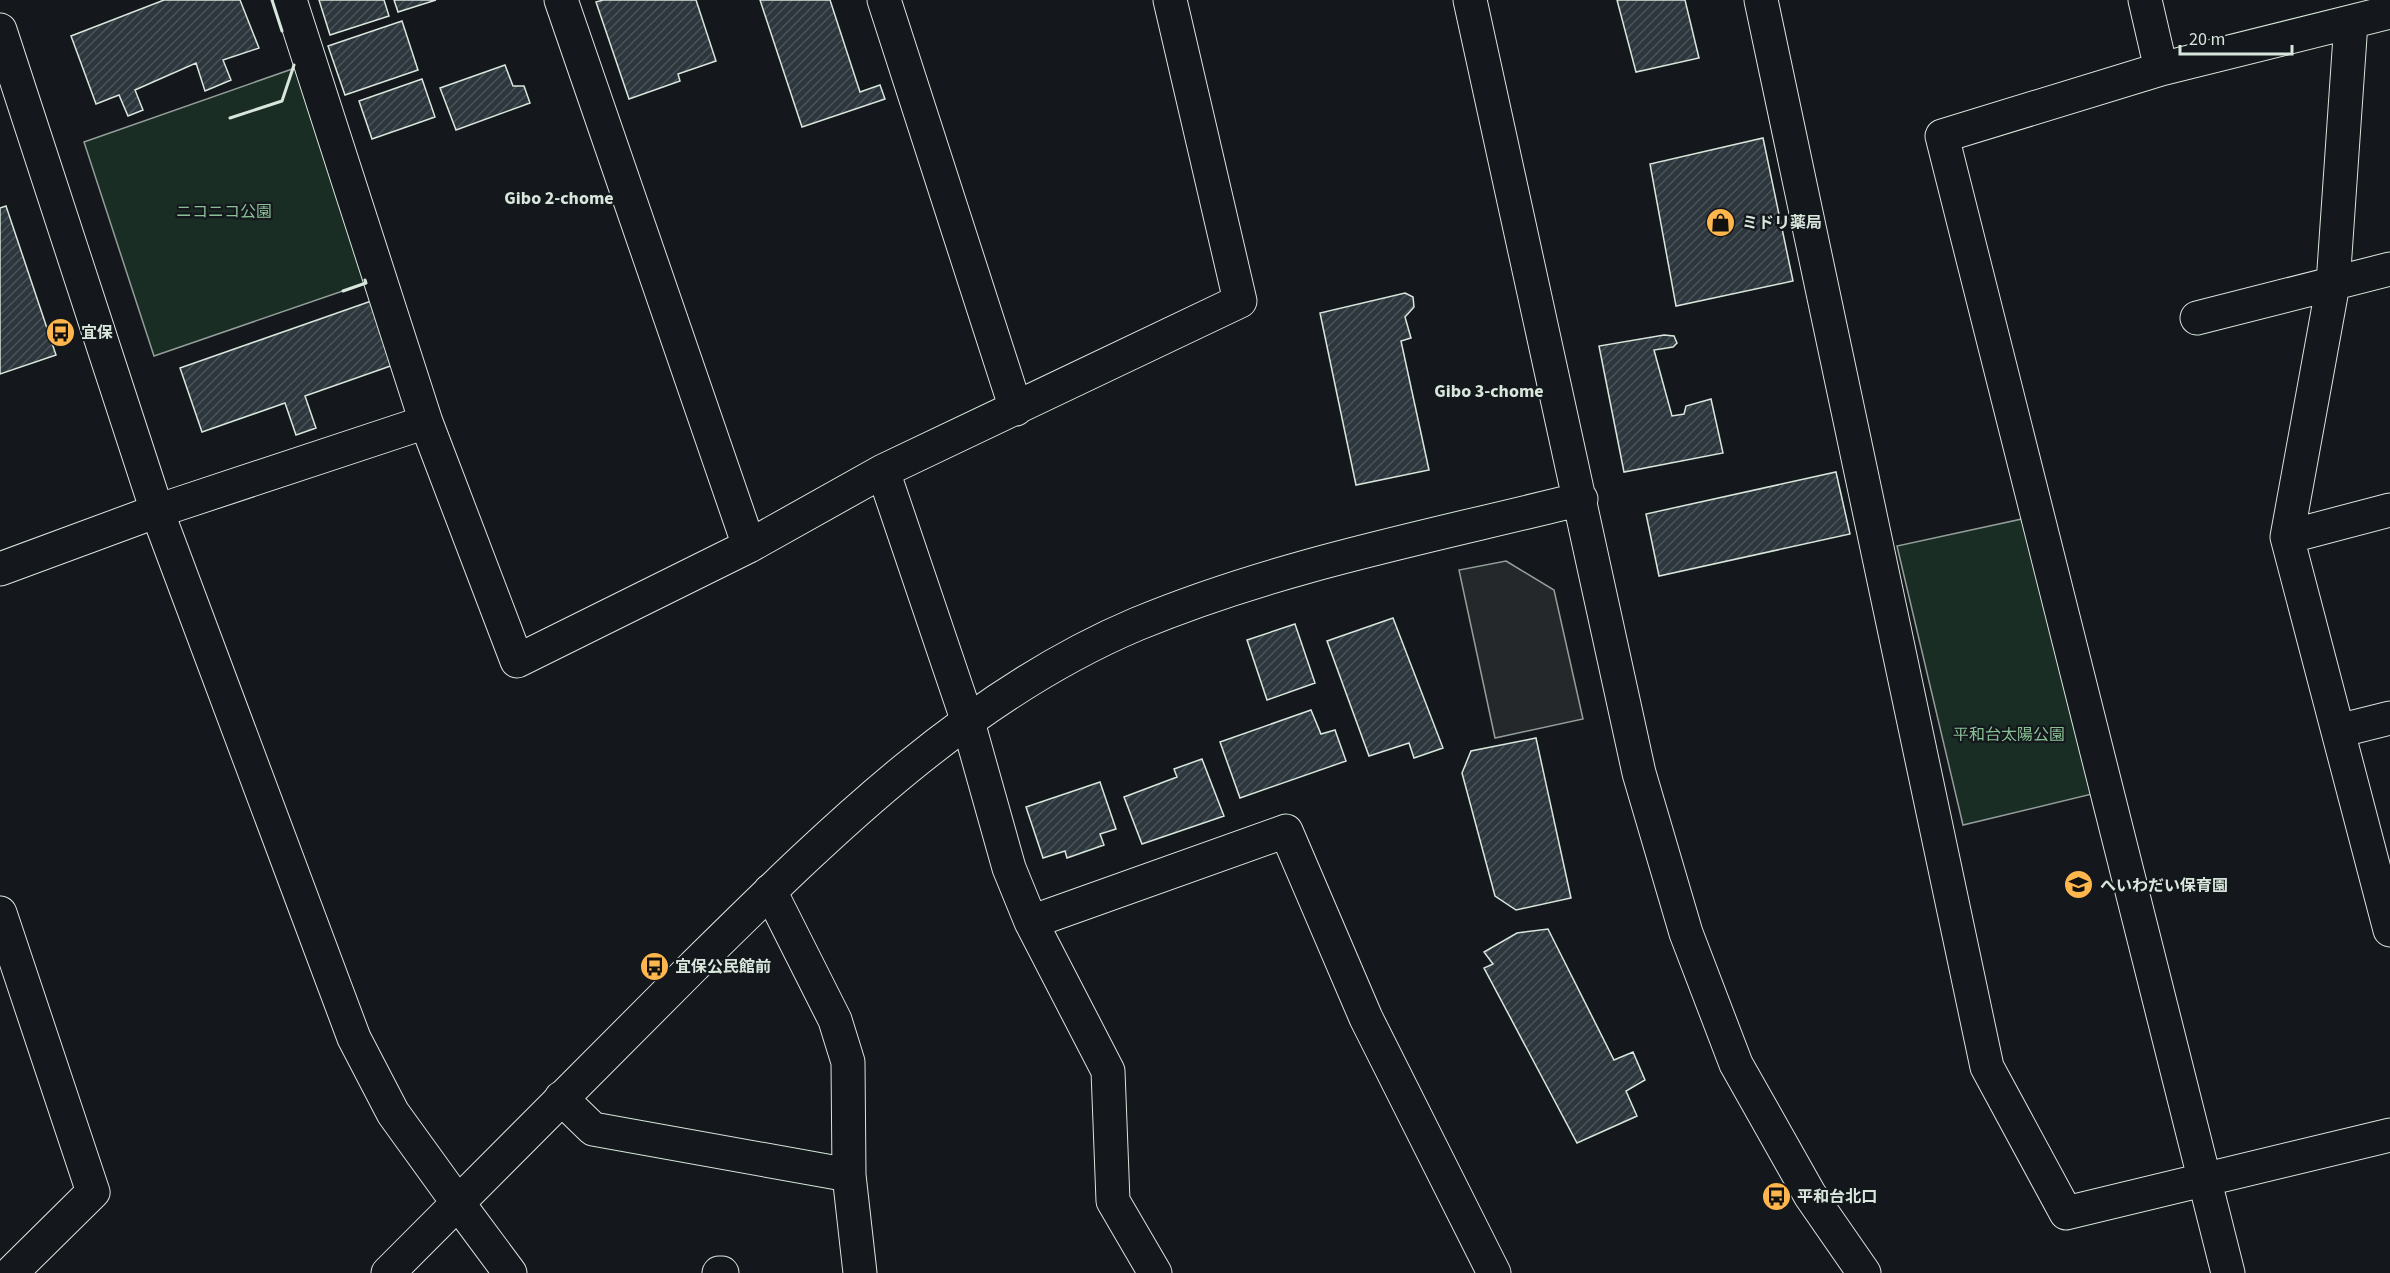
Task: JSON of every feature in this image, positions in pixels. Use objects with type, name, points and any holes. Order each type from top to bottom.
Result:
[{"type":"street","points":[[290,0],[426,422],[517,661],[749,546],[883,471],[1016,410],[1240,301],[1170,0]]},
{"type":"street","points":[[561,0],[749,546]]},
{"type":"street","points":[[884,0],[1016,410]]},
{"type":"street","points":[[1470,0],[1581,499],[1639,773],[1686,933],[1736,1064],[1810,1195],[1864,1273]]},
{"type":"street","points":[[1761,0],[1988,1067],[2066,1213],[2390,1135]]},
{"type":"street","points":[[2145,0],[2161,69]]},
{"type":"street","points":[[2228,1273],[1942,136],[2161,69],[2390,12]]},
{"type":"street","points":[[2352,22],[2333,284],[2287,537],[2390,926]]},
{"type":"street","points":[[0,30],[157,511],[354,1038],[393,1113],[510,1273]]},
{"type":"street","points":[[2197,318],[2390,269]]},
{"type":"street","points":[[0,569],[157,511],[426,422]]},
{"type":"street","points":[[883,471],[968,722],[1009,868],[1030,922],[1108,1071],[1113,1201],[1155,1273]]},
{"type":"street","points":[[388,1273],[770,891],[876,793],[968,722],[1047,670],[1135,625],[1249,582],[1581,499]]},
{"type":"street","points":[[2287,537],[2390,510]]},
{"type":"street","points":[[2338,731],[2390,718]]},
{"type":"street","points":[[1030,922],[1286,831],[1366,1018],[1494,1273]]},
{"type":"street","points":[[770,891],[835,1020],[848,1062],[849,1175],[860,1273]]},
{"type":"street","points":[[0,913],[93,1192],[11,1273]]},
{"type":"street","points":[[561,1098],[593,1129],[849,1175]]},
{"type":"green space","name":"ニコニコ公園","points":[[295,68],[366,283],[154,356],[84,142]]},
{"type":"green space","name":"平和台太陽公園","points":[[2022,519],[2092,794],[1963,825],[1897,546]]},
{"type":"shaded area","points":[[1506,561],[1554,590],[1583,719],[1495,738],[1459,570]]},
{"type":"building","points":[[164,0],[240,0],[259,48],[223,60],[231,80],[205,91],[196,63],[135,90],[143,110],[128,116],[119,95],[96,104],[71,36]]},
{"type":"building","points":[[319,0],[384,0],[389,16],[330,35]]},
{"type":"building","points":[[394,0],[436,0],[398,12]]},
{"type":"building","points":[[603,0],[696,0],[716,61],[678,74],[680,81],[629,99],[596,2]]},
{"type":"building","points":[[760,0],[830,0],[860,92],[880,85],[885,99],[802,127]]},
{"type":"building","points":[[1617,0],[1685,0],[1699,58],[1636,72]]},
{"type":"building","points":[[402,21],[418,70],[345,95],[328,46]]},
{"type":"building","points":[[505,65],[513,86],[524,86],[530,103],[456,130],[440,88]]},
{"type":"building","points":[[422,79],[435,117],[372,139],[359,101]]},
{"type":"building","name":"ミドリ薬局","points":[[1763,138],[1793,281],[1676,306],[1650,164]]},
{"type":"building","points":[[6,206],[56,355],[0,374],[0,208]]},
{"type":"building","points":[[1405,293],[1413,297],[1414,307],[1405,317],[1411,338],[1401,341],[1429,470],[1356,485],[1320,313]]},
{"type":"building","points":[[377,299],[399,363],[305,396],[316,428],[296,435],[285,403],[202,432],[180,368]]},
{"type":"building","points":[[1664,335],[1674,336],[1677,343],[1673,347],[1654,350],[1672,416],[1684,414],[1686,406],[1711,399],[1723,453],[1624,472],[1599,346]]},
{"type":"building","points":[[1836,472],[1850,534],[1659,576],[1646,514]]},
{"type":"building","points":[[1393,618],[1443,748],[1414,758],[1409,743],[1369,756],[1327,641]]},
{"type":"building","points":[[1295,624],[1315,683],[1267,700],[1247,640]]},
{"type":"building","points":[[1311,710],[1321,734],[1335,730],[1346,761],[1240,798],[1220,742]]},
{"type":"building","points":[[1536,738],[1571,898],[1516,910],[1495,896],[1462,773],[1471,751]]},
{"type":"building","points":[[1202,759],[1224,816],[1142,844],[1124,797],[1177,777],[1174,769]]},
{"type":"building","points":[[1100,782],[1116,829],[1100,834],[1104,845],[1067,858],[1065,851],[1043,858],[1026,807]]},
{"type":"building","points":[[1548,929],[1614,1060],[1633,1052],[1645,1080],[1626,1091],[1637,1116],[1577,1143],[1484,968],[1493,964],[1484,952],[1517,933]]},
{"type":"wall","points":[[272,0],[282,31]]},
{"type":"wall","points":[[230,118],[282,101],[294,65]]},
{"type":"wall","points":[[343,291],[366,283],[365,280]]},
{"type":"place","name":"ミドリ薬局","points":[[1721,222]]},
{"type":"place","name":"宜保","points":[[60,332]]},
{"type":"place","name":"へいわだい保育園","points":[[2079,885]]},
{"type":"place","name":"宜保公民館前","points":[[654,966]]},
{"type":"place","name":"平和台北口","points":[[1776,1196]]},
{"type":"district","name":"Gibo 2-chome","points":[[559,198]]},
{"type":"district","name":"Gibo 3-chome","points":[[1489,391]]}]
